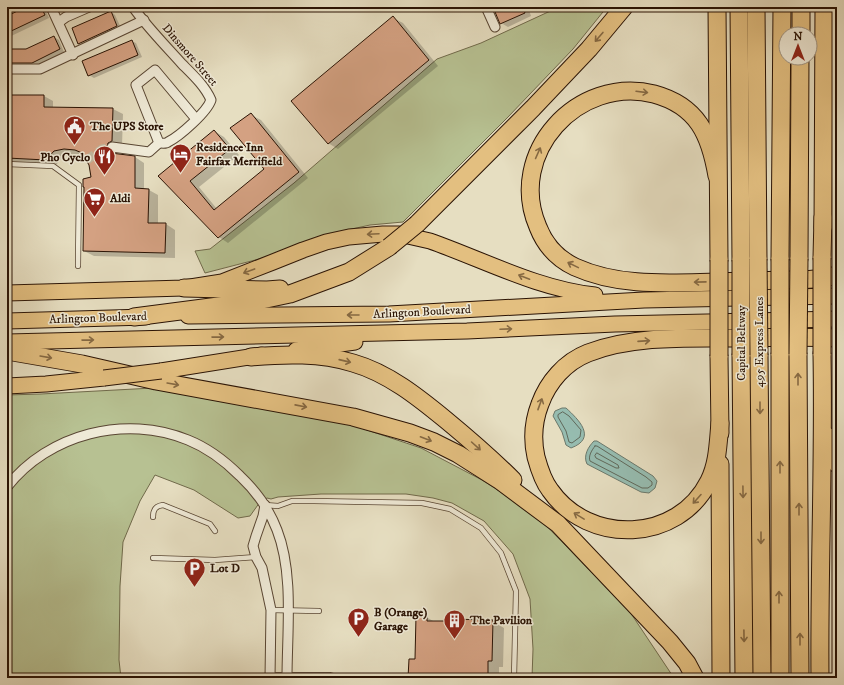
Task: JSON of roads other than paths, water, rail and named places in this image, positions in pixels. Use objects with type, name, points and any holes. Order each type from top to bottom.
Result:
[{"type":"highway","points":[[134,317],[257,302],[290,294],[349,272],[368,262],[417,224],[533,108],[589,49],[624,7]]},
{"type":"highway","points":[[717,7],[721,678]]},
{"type":"highway","name":"Capital Beltway","points":[[739,7],[744,678]]},
{"type":"highway","name":"495 Express Lanes","points":[[756,7],[762,678]]},
{"type":"highway","name":"495 Express Lanes","points":[[780,678],[780,259],[782,7]]},
{"type":"highway","points":[[800,26],[801,7]]},
{"type":"highway","points":[[823,228],[824,7]]},
{"type":"highway","points":[[800,66],[798,354],[800,678]]},
{"type":"highway","points":[[717,176],[710,141],[699,123],[686,109],[674,101],[645,92],[629,91],[608,94],[594,98],[570,112],[549,134],[538,153],[531,173],[529,188],[530,203],[540,233],[554,252],[563,260],[574,266],[610,278],[630,282],[649,283],[816,279],[837,276]]},
{"type":"highway","points":[[820,678],[823,412],[822,258],[824,183],[831,155],[837,141]]},
{"type":"highway","points":[[184,288],[267,290],[310,286]]},
{"type":"highway","points":[[720,423],[717,454],[714,467],[710,480],[702,493],[683,512],[671,520],[655,527],[640,530],[614,529],[599,525],[580,517],[568,509],[550,490],[540,470],[534,448],[534,423],[543,394],[561,370],[572,361],[587,353],[625,342],[647,340],[700,338],[837,338]]},
{"type":"highway","points":[[7,351],[82,364],[156,381],[295,405],[375,422],[434,442],[458,454],[499,480],[558,524]]},
{"type":"highway","points":[[251,357],[312,355],[353,363],[391,380],[418,397],[496,463],[558,524],[665,636],[687,663],[695,678]]},
{"type":"highway","points":[[823,412],[827,434],[837,464]]},
{"type":"main road","points":[[7,293],[184,288],[222,282],[326,242],[349,237],[383,234],[406,236],[430,241],[525,277],[571,292],[644,300]]},
{"type":"main road","name":"Arlington Boulevard","points":[[7,321],[134,317],[389,314],[644,300],[837,296]]},
{"type":"main road","name":"Arlington Boulevard","points":[[7,342],[467,331],[615,324],[837,319]]},
{"type":"main road","points":[[7,386],[46,384],[104,378],[358,342],[467,331]]},
{"type":"street","points":[[52,7],[73,54]]},
{"type":"street","points":[[59,22],[66,17],[89,7]]},
{"type":"street","name":"Dinsmore Street","points":[[112,147],[149,152],[159,143],[167,143],[182,133],[209,107],[211,100],[208,92],[201,86],[196,77],[133,7]]},
{"type":"street","points":[[486,7],[495,27]]},
{"type":"street","points":[[7,69],[40,69],[144,20]]},
{"type":"street","points":[[159,143],[136,85],[154,70],[196,119]]},
{"type":"street","points":[[7,487],[34,460],[53,448],[69,440],[103,431],[141,429],[154,430],[187,439],[202,447],[232,468],[258,495],[265,505],[278,531],[287,576],[287,677]]},
{"type":"street","points":[[265,505],[253,546],[260,556],[271,610],[270,676]]},
{"type":"lane","points":[[7,164],[53,166],[79,184],[78,266]]},
{"type":"lane","points":[[265,505],[278,506],[292,501],[422,503],[450,509],[480,528],[501,553],[516,591],[514,678]]},
{"type":"lane","points":[[153,517],[154,509],[163,505],[210,524],[216,531]]},
{"type":"lane","points":[[153,558],[215,560],[260,556]]},
{"type":"lane","points":[[271,610],[320,611]]},
{"type":"lane","points":[[270,676],[287,677],[329,675],[341,678]]},
{"type":"water","points":[[566,408],[576,417],[583,428],[583,439],[579,444],[571,448],[566,445],[562,432],[553,416],[555,411]]},
{"type":"water","points":[[594,441],[597,441],[653,476],[657,481],[655,488],[649,493],[641,492],[587,464],[587,452]]},
{"type":"tunnel","points":[[87,160],[102,149],[112,147]]},
{"type":"place","name":"The UPS Store","points":[[75,146]]},
{"type":"place","name":"Residence Inn Fairfax Merrifield","points":[[180,174]]},
{"type":"place","name":"Pho Cyclo","points":[[105,176]]},
{"type":"place","name":"Aldi","points":[[95,218]]},
{"type":"place","name":"Lot D","points":[[194,588]]},
{"type":"place","name":"B (Orange) Garage","points":[[358,638]]},
{"type":"place","name":"The Pavilion","points":[[454,640]]}]
